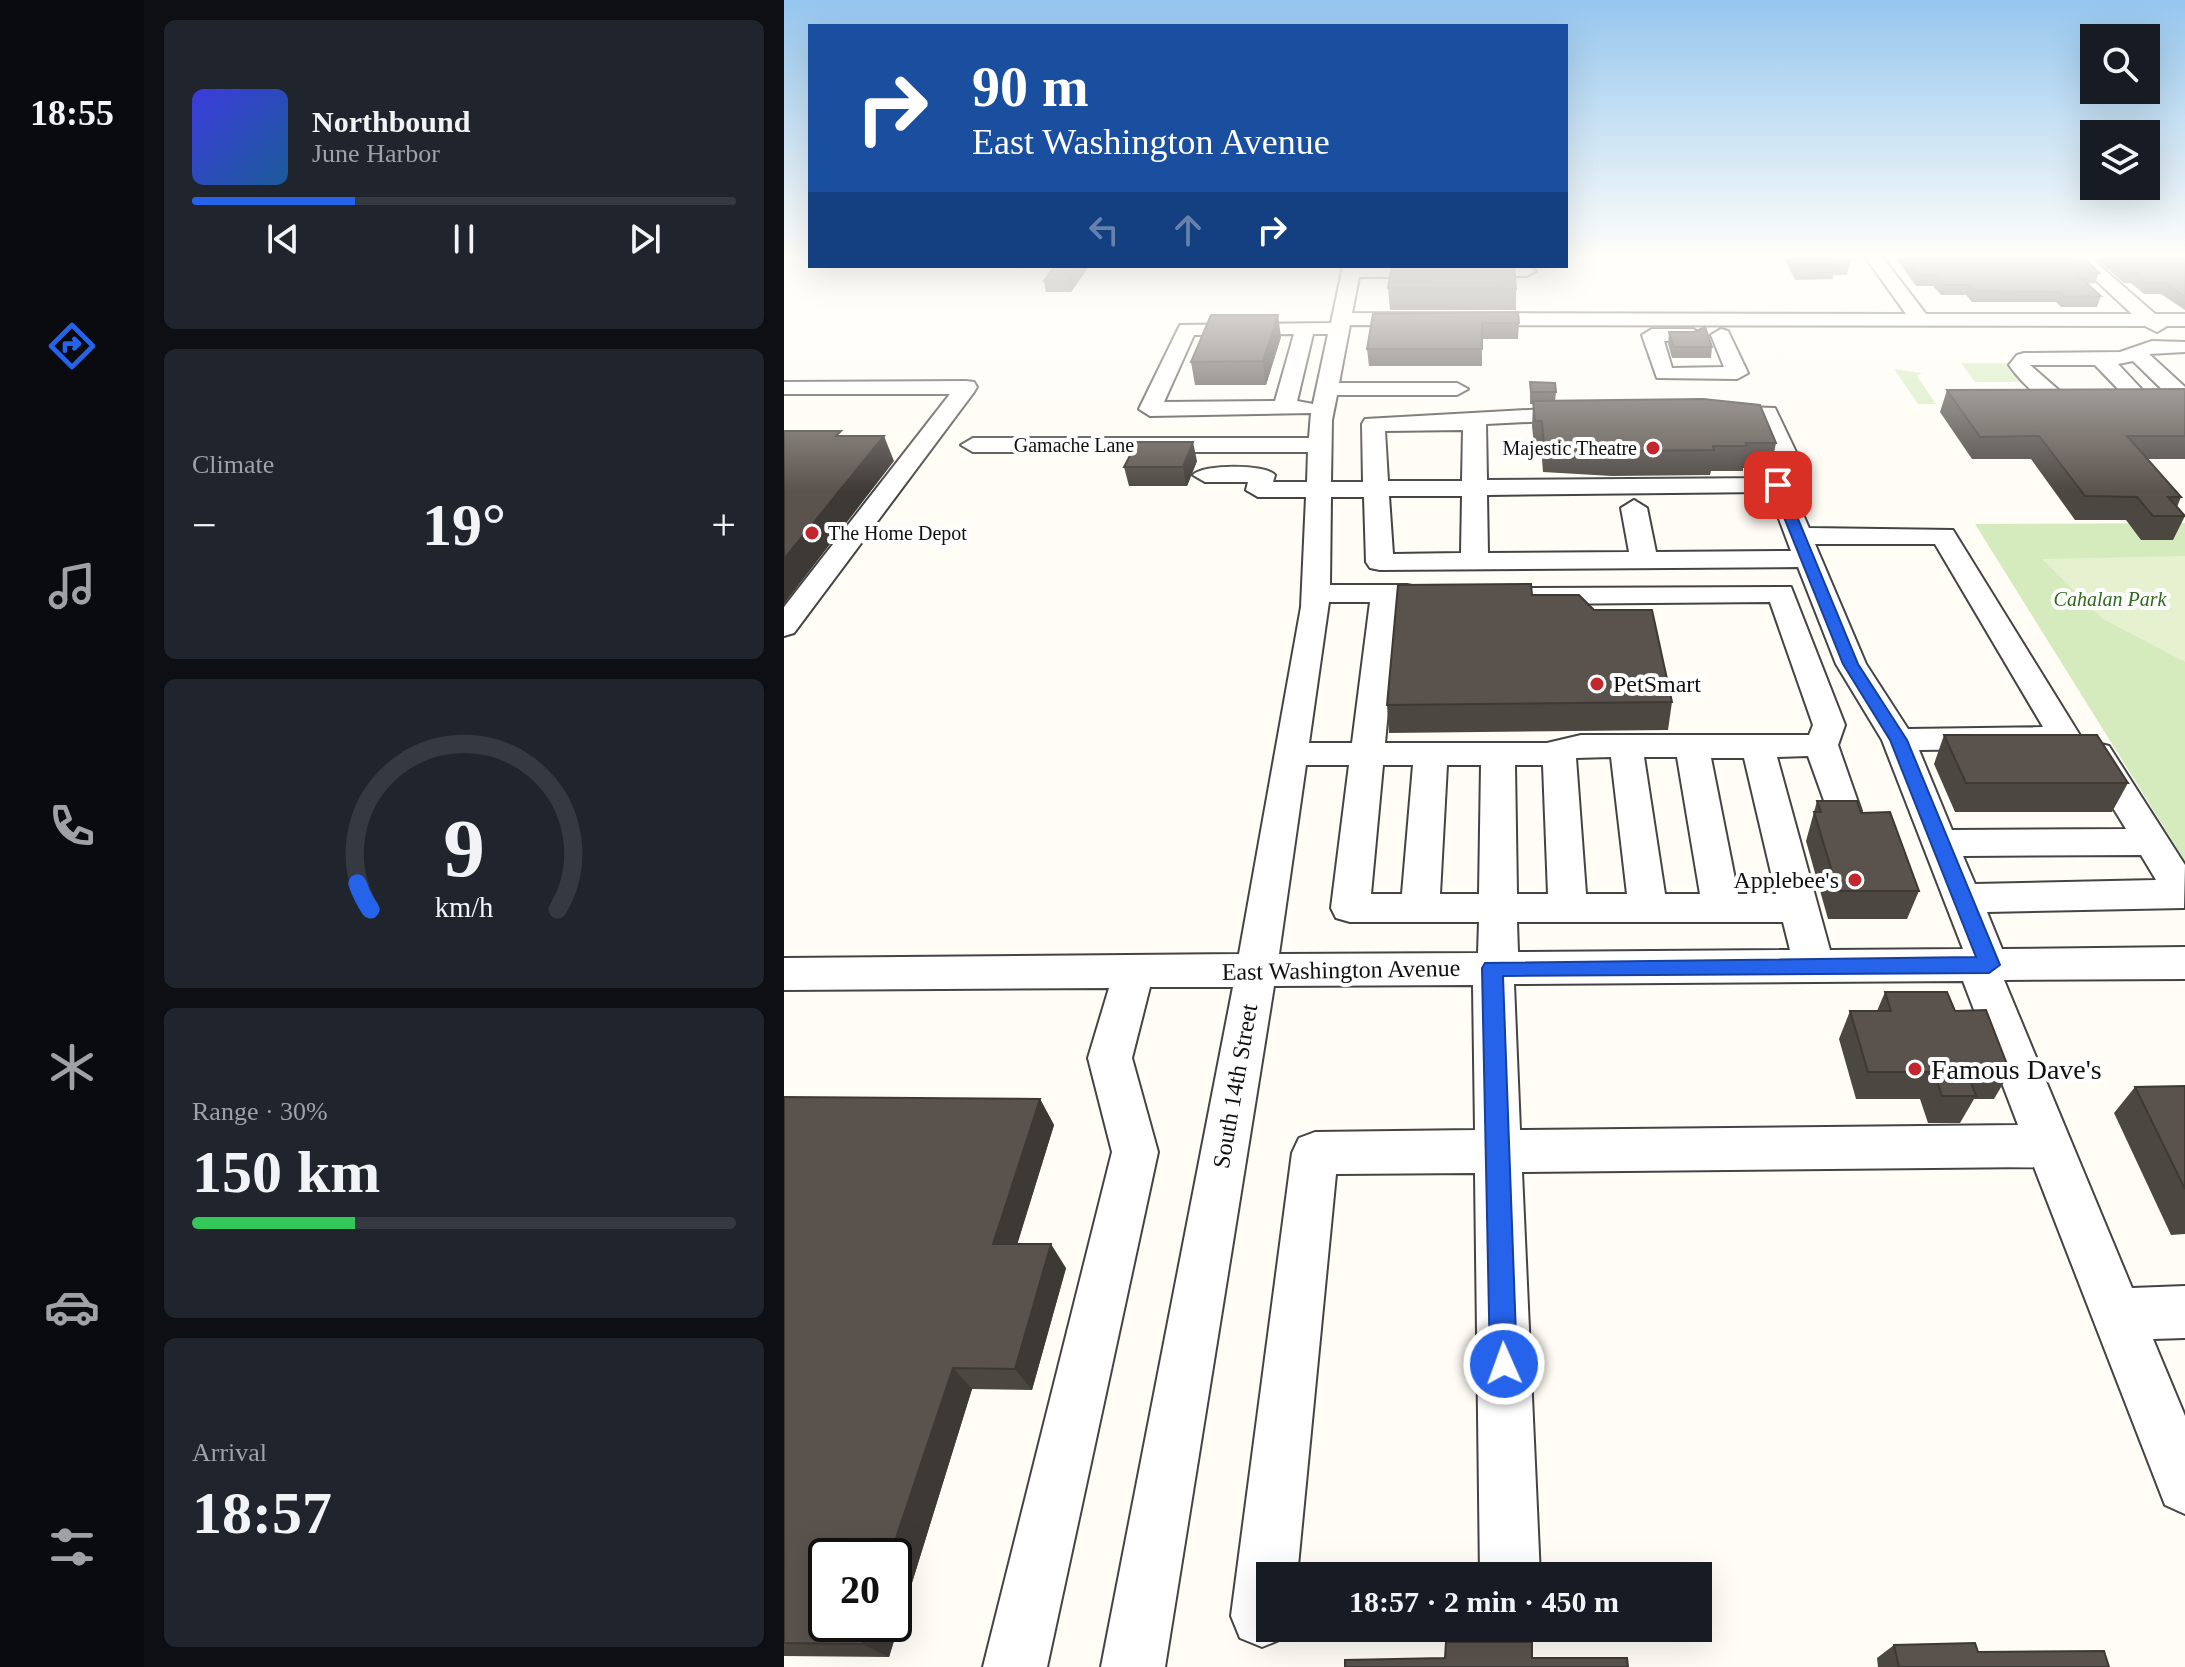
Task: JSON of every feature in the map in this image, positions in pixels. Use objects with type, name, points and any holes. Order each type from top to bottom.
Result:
[{"type":"street","points":[[1184,336],[1150,409],[1284,408],[1323,414],[1457,389]]},
{"type":"street","points":[[1284,408],[1322,336]]},
{"type":"street","name":"South 14th Street","points":[[1133,1667],[1256,971],[1315,594],[1327,336]]},
{"type":"street","points":[[2168,336],[2183,349]]},
{"type":"street","points":[[2100,358],[2136,395],[2134,398],[2058,400],[2044,392],[2019,365],[2024,359],[2033,358],[2100,358],[2121,358],[2156,347],[2183,349]]},
{"type":"street","points":[[2136,353],[2185,399]]},
{"type":"street","points":[[784,388],[966,387],[784,627]]},
{"type":"street","points":[[1205,475],[1263,475],[1258,490],[1319,491],[1476,486],[1778,485],[1795,475],[1767,413],[1689,413]]},
{"type":"street","name":"Gamache Lane","points":[[973,445],[1323,414]]},
{"type":"street","points":[[1474,562],[1475,418],[1502,414],[1611,414]]},
{"type":"street","points":[[1475,423],[1373,424],[1380,562],[1644,561],[1944,536],[2065,737],[1898,740]]},
{"type":"street","points":[[1778,485],[1851,664],[1898,740],[1940,843],[2049,1146],[2185,1485]]},
{"type":"street","points":[[1634,508],[1644,561]]},
{"type":"street","points":[[1503,591],[1518,596],[1781,593],[1829,725],[1821,745],[1843,811]]},
{"type":"street","points":[[1315,594],[1430,592]]},
{"type":"street","points":[[1385,593],[1350,908],[1799,908]]},
{"type":"street","points":[[1962,898],[2184,894],[2086,735],[2050,711]]},
{"type":"street","points":[[1291,754],[1498,754],[1559,752],[1581,746],[1821,745]]},
{"type":"street","points":[[1626,746],[1648,908]]},
{"type":"street","points":[[1692,746],[1722,908]]},
{"type":"street","points":[[1758,747],[1814,966]]},
{"type":"street","points":[[1559,752],[1568,908]]},
{"type":"street","points":[[1420,908],[1431,754]]},
{"type":"street","points":[[1498,754],[1498,1151],[1510,1562]]},
{"type":"street","points":[[1940,843],[2152,842]]},
{"type":"street","name":"East Washington Avenue","points":[[784,974],[2185,963]]},
{"type":"street","points":[[1015,1667],[1135,1152],[1110,1058],[1134,972]]},
{"type":"street","points":[[1268,1562],[1315,1153],[2049,1146]]},
{"type":"street","points":[[2116,1314],[2185,1312]]},
{"type":"green space","points":[[1961,363],[2008,363],[2023,382],[1975,382]]},
{"type":"green space","points":[[1894,369],[1922,373],[1917,376],[1936,404],[1918,404]]},
{"type":"green space","name":"Cahalan Park","points":[[2185,523],[2185,861],[1975,524]]},
{"type":"green space","points":[[2185,556],[2185,662],[2103,619],[2042,559]]},
{"type":"building","points":[[1202,336],[1271,336],[1263,361],[1191,362]]},
{"type":"building","points":[[1369,336],[1482,336],[1482,349],[1367,349]]},
{"type":"building","points":[[1670,336],[1708,336],[1712,347],[1674,347]]},
{"type":"building","points":[[1530,382],[1555,383],[1556,392],[1531,392]]},
{"type":"building","points":[[2185,389],[2185,436],[2127,436],[2181,497],[2168,497],[2185,516],[2153,516],[2137,497],[2085,496],[2039,436],[1980,437],[1947,390]]},
{"type":"building","points":[[1703,399],[1760,405],[1776,443],[1713,446],[1714,450],[1615,451],[1544,447],[1542,421],[1535,421],[1533,401]]},
{"type":"building","points":[[784,431],[841,431],[836,436],[884,436],[784,559]]},
{"type":"building","points":[[1137,442],[1193,442],[1183,467],[1124,467]]},
{"type":"building","points":[[1531,584],[1532,595],[1579,595],[1594,610],[1652,610],[1672,702],[1387,705],[1398,585]]},
{"type":"building","points":[[1944,735],[2097,735],[2128,783],[1966,783]]},
{"type":"building","points":[[1817,801],[1857,801],[1861,813],[1890,812],[1919,891],[1838,891],[1814,812],[1821,812]]},
{"type":"building","points":[[1885,992],[1947,992],[1955,1011],[1986,1010],[2010,1072],[1967,1072],[1976,1096],[1942,1096],[1934,1072],[1868,1072],[1850,1011],[1891,1011]]},
{"type":"building","points":[[2185,1086],[2185,1189],[2135,1087]]},
{"type":"building","points":[[784,1097],[1040,1099],[993,1244],[1051,1244],[1015,1369],[953,1368],[896,1538],[808,1538],[808,1642],[862,1644],[784,1643]]},
{"type":"building","points":[[1446,1642],[1532,1642],[1532,1658],[1627,1658],[1628,1667],[1345,1667],[1345,1660],[1445,1658]]},
{"type":"building","points":[[1975,1643],[1978,1652],[2104,1651],[2109,1667],[1899,1667],[1894,1645]]},
{"type":"place","name":"Majestic Theatre","points":[[1653,448]]},
{"type":"place","name":"The Home Depot","points":[[812,533]]},
{"type":"place","name":"PetSmart","points":[[1597,684]]},
{"type":"place","name":"Applebee's","points":[[1855,880]]},
{"type":"place","name":"Famous Dave's","points":[[1915,1069]]},
{"type":"route","points":[[1504,1364],[1493,968],[1989,965],[1898,740],[1851,664],[1778,485]]}]
